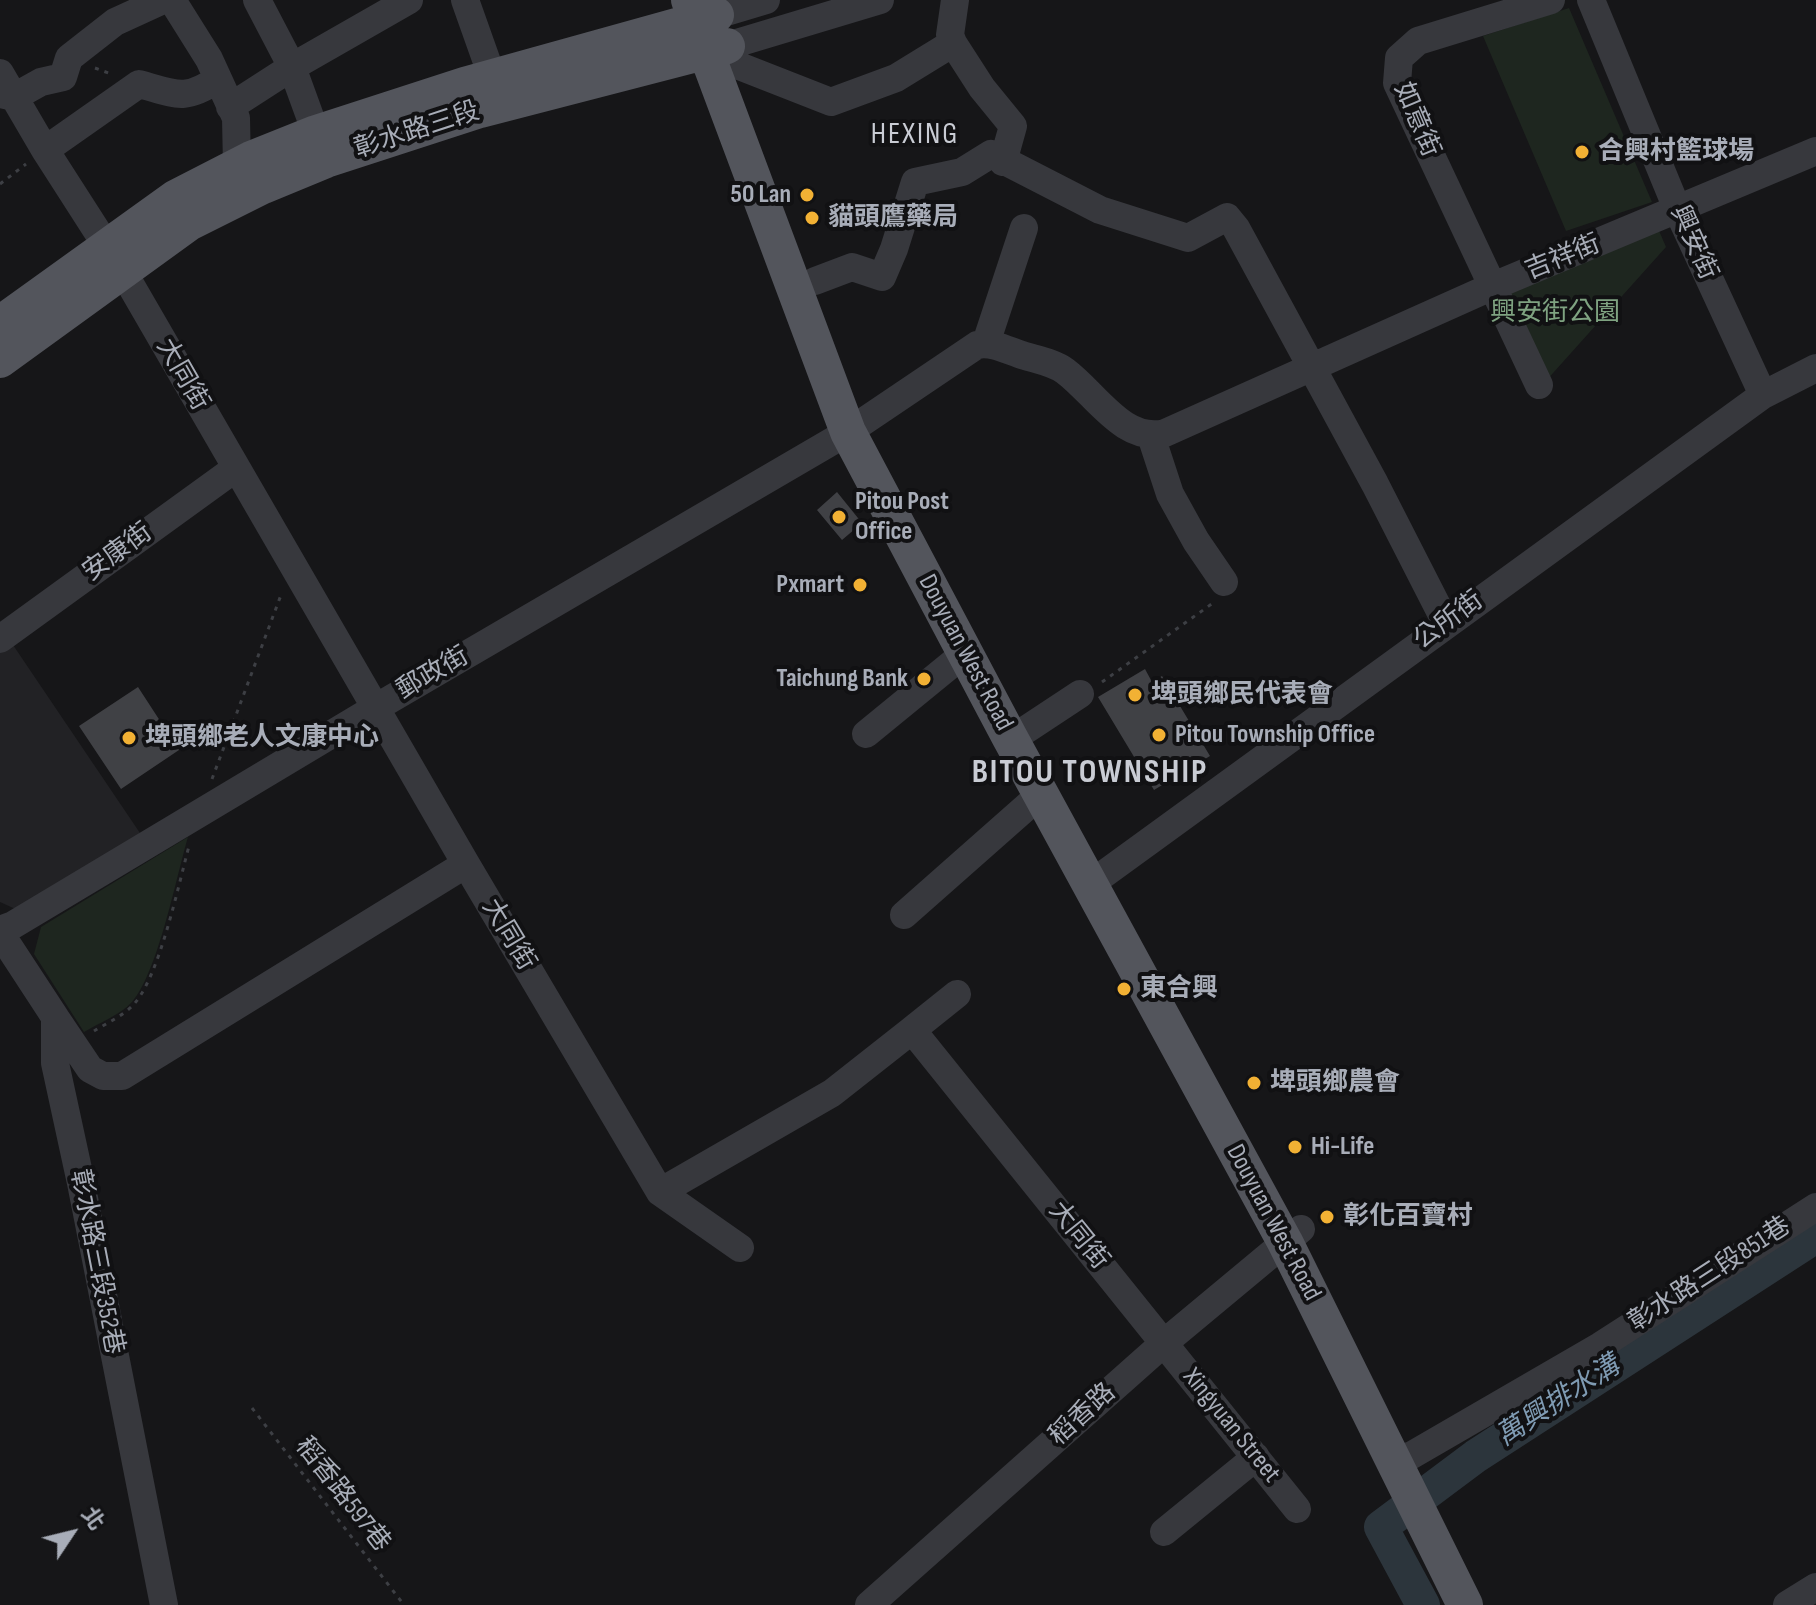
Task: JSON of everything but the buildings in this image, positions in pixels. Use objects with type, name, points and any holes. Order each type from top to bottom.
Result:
[{"type":"main road","name":"彰水路三段","points":[[0,324],[114,258],[493,79],[711,28]]},
{"type":"main road","name":"彰水路三段","points":[[0,360],[114,258],[175,198],[237,166],[316,133],[424,113],[480,110],[711,28]]},
{"type":"main road","name":"Douyuan West Road","points":[[711,28],[815,281],[857,425],[1018,733],[1293,1235],[1410,1472]]},
{"type":"main road","name":"Douyuan West Road","points":[[711,28],[857,425],[965,653],[1018,733],[1041,794],[1097,879]]},
{"type":"main road","points":[[1410,1472],[1465,1605]]},
{"type":"main road","points":[[1410,1472],[1487,1605]]},
{"type":"street","points":[[5,88],[63,77],[69,58],[115,22],[163,0]]},
{"type":"street","points":[[172,0],[218,79],[236,118],[237,166]]},
{"type":"street","points":[[257,0],[292,67],[316,133]]},
{"type":"street","points":[[230,107],[375,8],[409,0]]},
{"type":"street","points":[[465,0],[493,79]]},
{"type":"street","name":"彰水路三段","points":[[711,28],[766,0]]},
{"type":"street","name":"彰水路三段","points":[[711,28],[880,0]]},
{"type":"street","points":[[955,0],[950,35],[953,43],[982,88],[1013,126],[1003,162]]},
{"type":"street","name":"如意街","points":[[1491,287],[1397,83],[1396,71],[1399,58],[1418,41],[1551,0]]},
{"type":"street","name":"興安街","points":[[1591,0],[1678,211],[1763,395]]},
{"type":"street","points":[[711,28],[831,102],[896,78],[953,43]]},
{"type":"street","points":[[45,150],[139,84],[182,95],[199,92],[218,79]]},
{"type":"street","name":"大同街","points":[[5,88],[114,258],[660,1192]]},
{"type":"street","name":"吉祥街","points":[[1151,436],[1165,433],[1491,287],[1816,151]]},
{"type":"street","points":[[815,281],[852,267],[882,277],[915,182],[962,172],[991,154],[1100,210],[1188,238],[1227,217],[1236,228],[1375,484],[1446,623]]},
{"type":"street","points":[[1024,228],[986,343],[1063,369],[1130,430],[1151,436],[1170,494],[1196,541],[1224,582]]},
{"type":"street","points":[[1491,287],[1539,385]]},
{"type":"street","name":"郵政街","points":[[0,932],[857,425],[977,345],[986,343]]},
{"type":"street","name":"公所街","points":[[1097,879],[1763,395],[1816,368]]},
{"type":"street","name":"安康街","points":[[0,639],[236,468]]},
{"type":"street","points":[[866,734],[965,653]]},
{"type":"street","points":[[1018,733],[1080,694]]},
{"type":"street","points":[[904,915],[1041,794]]},
{"type":"street","points":[[0,932],[90,1069],[103,1076],[122,1076],[466,864]]},
{"type":"street","points":[[740,1248],[660,1192],[832,1093],[957,994]]},
{"type":"street","name":"彰水路三段352巷","points":[[55,1017],[55,1063],[164,1605]]},
{"type":"street","name":"大同街","points":[[912,1030],[1164,1343]]},
{"type":"street","name":"彰水路三段851巷","points":[[1410,1472],[1816,1207]]},
{"type":"street","name":"稻香路","points":[[869,1605],[1164,1343],[1293,1235]]},
{"type":"street","name":"Xingyuan Street","points":[[1164,1343],[1297,1509]]},
{"type":"street","points":[[1164,1532],[1256,1457]]},
{"type":"street","points":[[1787,1605],[1816,1587]]},
{"type":"path","points":[[69,58],[139,84]]},
{"type":"path","points":[[0,184],[45,150]]},
{"type":"path","points":[[1080,694],[1217,600],[1224,582]]},
{"type":"path","name":"稻香路597巷","points":[[252,1408],[404,1605]]},
{"type":"shaded area","points":[[11,642],[142,836],[22,912],[0,902],[0,650]]},
{"type":"green space","name":"合興村籃球場","points":[[1569,8],[1652,202],[1566,231],[1483,36]]},
{"type":"green space","name":"興安街公園","points":[[1657,226],[1666,247],[1545,382],[1503,292]]},
{"type":"green space","points":[[188,837],[158,947],[141,988],[127,1007],[84,1032],[34,954],[41,927]]},
{"type":"waterway","name":"萬興排水溝","points":[[1423,1605],[1381,1527],[1476,1456],[1816,1236]]},
{"type":"place","name":"合興村籃球場","points":[[1582,152]]},
{"type":"place","name":"50 Lan","points":[[807,195]]},
{"type":"place","name":"貓頭鷹藥局","points":[[812,218]]},
{"type":"place","name":"Pitou Post Office","points":[[839,517]]},
{"type":"place","name":"Pxmart","points":[[860,585]]},
{"type":"place","name":"Taichung Bank","points":[[924,679]]},
{"type":"place","name":"埤頭鄉民代表會","points":[[1135,695]]},
{"type":"place","name":"Pitou Township Office","points":[[1159,735]]},
{"type":"place","name":"埤頭鄉老人文康中心","points":[[129,738]]},
{"type":"place","name":"東合興","points":[[1124,989]]},
{"type":"place","name":"埤頭鄉農會","points":[[1254,1083]]},
{"type":"place","name":"Hi-Life","points":[[1295,1147]]},
{"type":"place","name":"彰化百寶村","points":[[1327,1217]]},
{"type":"district","name":"HEXING","points":[[915,135]]},
{"type":"district","name":"BITOU TOWNSHIP","points":[[1090,773]]}]
